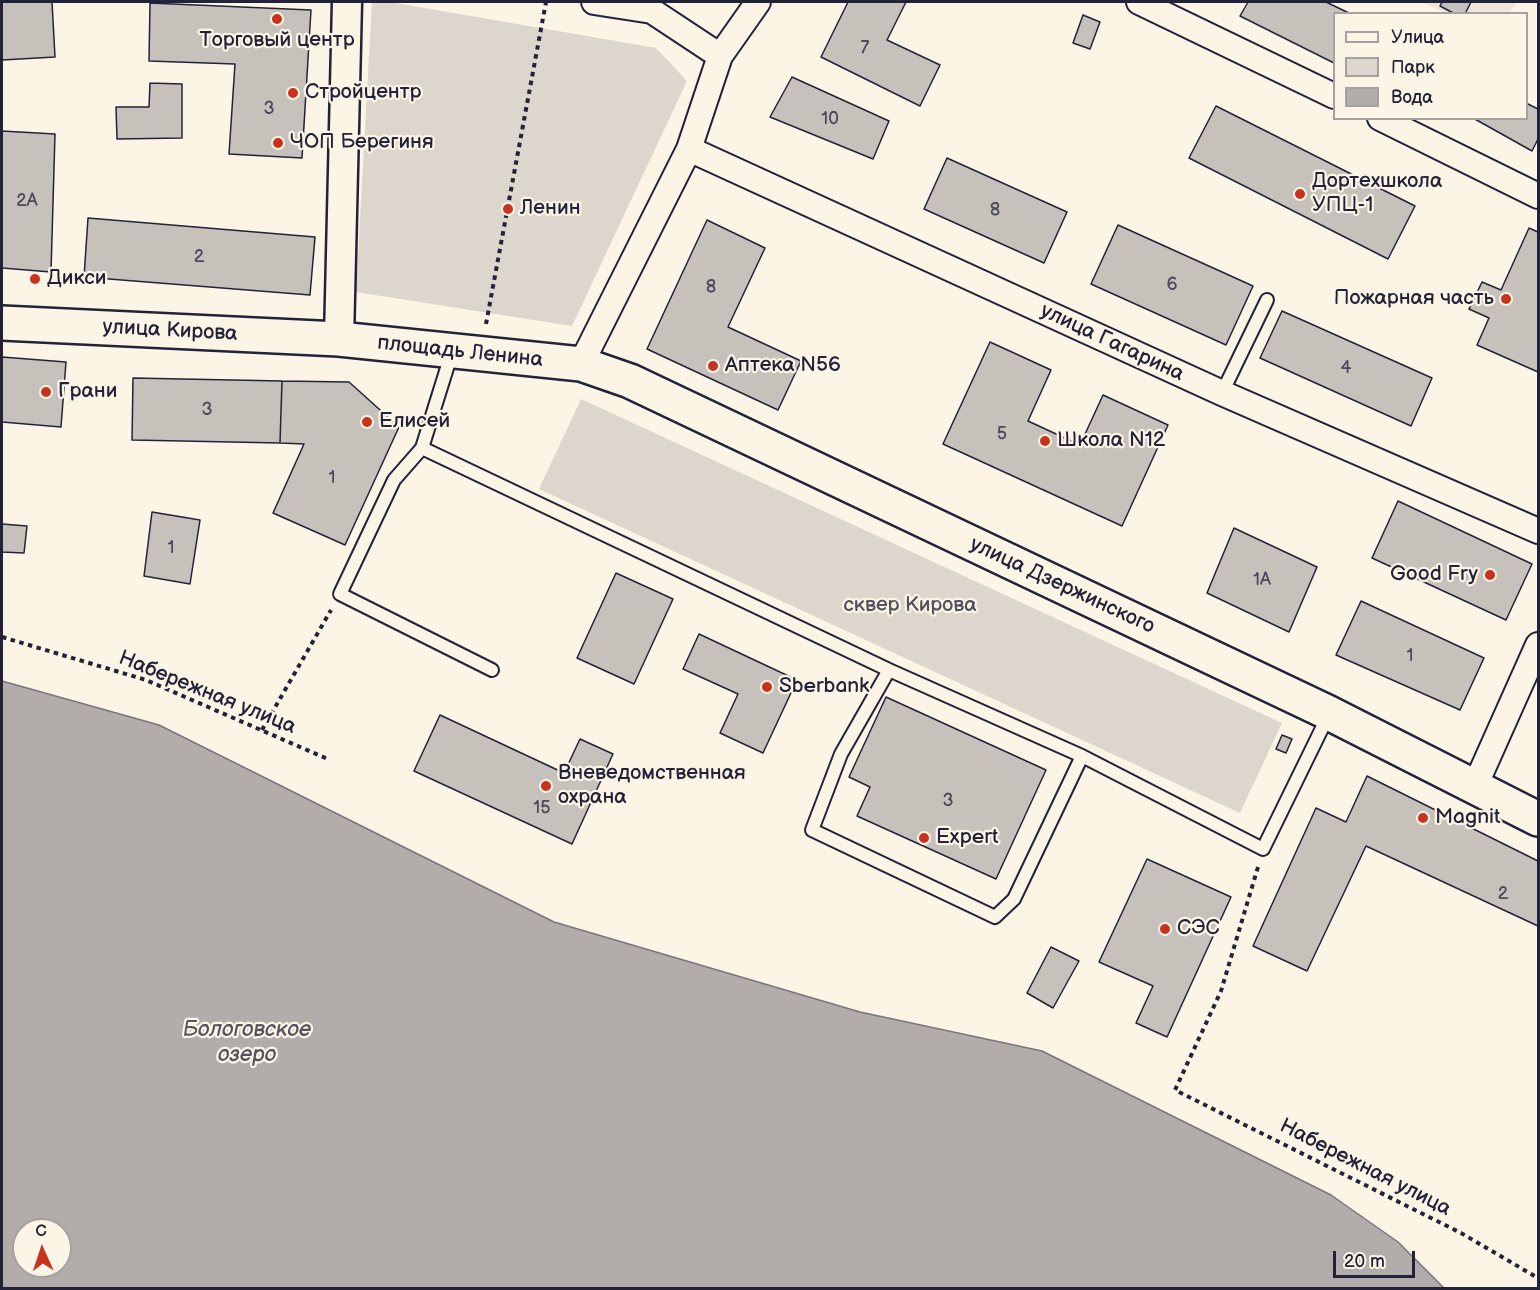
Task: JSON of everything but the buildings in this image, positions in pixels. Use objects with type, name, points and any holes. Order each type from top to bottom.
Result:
[{"type":"main road","name":"улица Кирова","points":[[2,322],[339,339]]},
{"type":"main road","name":"площадь Ленина","points":[[339,339],[581,364]]},
{"type":"main road","name":"улица Дзержинского","points":[[581,364],[630,381],[1329,713],[1539,819]]},
{"type":"street","points":[[339,339],[346,2]]},
{"type":"street","points":[[594,2],[652,11],[720,56]]},
{"type":"street","points":[[581,364],[689,149],[720,56],[758,2]]},
{"type":"street","points":[[1139,2],[1333,95]]},
{"type":"street","points":[[1384,120],[1539,195]]},
{"type":"street","name":"улица Гагарина","points":[[689,149],[1222,393],[1539,531]]},
{"type":"street","points":[[1475,786],[1532,677],[1539,645]]},
{"type":"lane","points":[[1222,393],[1267,300]]},
{"type":"lane","points":[[466,353],[422,448],[394,480],[340,594],[492,670]]},
{"type":"lane","points":[[422,448],[889,670],[1082,756],[1263,849],[1329,713]]},
{"type":"lane","points":[[889,670],[842,754],[812,830],[995,917],[1014,899],[1082,756]]},
{"type":"path","points":[[466,353],[546,2]]},
{"type":"path","points":[[262,730],[340,594]]},
{"type":"path","name":"Набережная улица","points":[[2,637],[146,680],[330,760]]},
{"type":"path","name":"Набережная улица","points":[[1263,849],[1221,991],[1175,1090],[1461,1233],[1539,1278]]},
{"type":"shaded area","points":[[1421,2],[1516,2],[1510,12],[1443,12]]},
{"type":"green space","points":[[372,2],[390,2],[656,48],[687,81],[572,326],[356,292]]},
{"type":"green space","name":"сквер Кирова","points":[[581,399],[1282,723],[1240,813],[539,489]]},
{"type":"water","name":"Бологовское озеро","points":[[2,681],[159,725],[554,922],[860,1012],[1042,1051],[1331,1195],[1398,1242],[1444,1288],[2,1288]]},
{"type":"place","name":"Торговый центр","points":[[277,19]]},
{"type":"place","name":"Стройцентр","points":[[293,93]]},
{"type":"place","name":"ЧОП Берегиня","points":[[278,143]]},
{"type":"place","name":"Дортехшкола УПЦ-1","points":[[1300,194]]},
{"type":"place","name":"Ленин","points":[[508,209]]},
{"type":"place","name":"Дикси","points":[[35,279]]},
{"type":"place","name":"Пожарная часть","points":[[1506,299]]},
{"type":"place","name":"Аптека N56","points":[[713,366]]},
{"type":"place","name":"Грани","points":[[46,392]]},
{"type":"place","name":"Елисей","points":[[367,422]]},
{"type":"place","name":"Школа N12","points":[[1045,441]]},
{"type":"place","name":"Good Fry","points":[[1490,575]]},
{"type":"place","name":"Sberbank","points":[[767,687]]},
{"type":"place","name":"Вневедомственная охрана","points":[[546,786]]},
{"type":"place","name":"Magnit","points":[[1423,818]]},
{"type":"place","name":"Expert","points":[[924,838]]},
{"type":"place","name":"СЭС","points":[[1165,929]]}]
